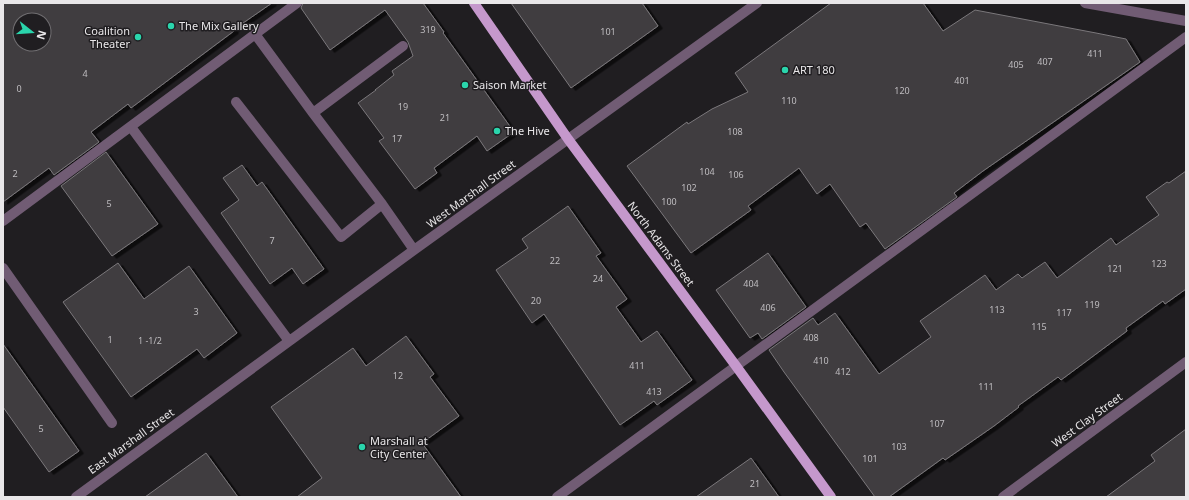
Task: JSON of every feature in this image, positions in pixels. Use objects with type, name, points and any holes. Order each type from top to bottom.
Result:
[{"type":"main road","name":"North Adams Street","points":[[474,3],[568,139],[831,497]]},
{"type":"street","points":[[3,221],[297,3]]},
{"type":"street","name":"West Marshall Street","points":[[200,405],[757,3]]},
{"type":"street","points":[[1085,3],[1186,21]]},
{"type":"street","points":[[255,34],[312,113],[382,204],[414,250]]},
{"type":"street","points":[[557,497],[1186,37]]},
{"type":"street","points":[[312,113],[403,46]]},
{"type":"street","points":[[236,102],[341,237],[382,204]]},
{"type":"street","points":[[131,127],[289,341]]},
{"type":"street","points":[[3,268],[112,423]]},
{"type":"street","name":"West Clay Street","points":[[1003,497],[1186,362]]},
{"type":"street","name":"East Marshall Street","points":[[76,497],[200,405]]},
{"type":"building","points":[[3,3],[272,3],[233,30],[234,31],[131,108],[128,104],[91,132],[99,142],[54,175],[49,168],[3,202]]},
{"type":"building","points":[[303,3],[423,3],[514,132],[487,151],[477,136],[434,168],[437,173],[415,189],[379,141],[384,138],[358,103],[394,75],[392,71],[413,56],[408,42],[385,10],[330,50],[301,8]]},
{"type":"building","points":[[511,3],[642,3],[658,26],[571,88]]},
{"type":"building","points":[[831,3],[923,3],[943,31],[975,10],[1096,33],[1126,39],[1140,62],[983,171],[954,193],[957,197],[885,249],[866,223],[860,227],[830,184],[817,194],[799,168],[748,206],[751,210],[691,253],[627,166],[687,122],[688,124],[712,109],[748,92],[735,73]]},
{"type":"building","points":[[106,152],[158,224],[112,256],[61,186]]},
{"type":"building","points":[[242,165],[257,186],[262,182],[324,269],[303,284],[292,268],[270,284],[221,213],[239,200],[223,178]]},
{"type":"building","points":[[1186,171],[1186,289],[1165,304],[1163,301],[1126,328],[1127,331],[1061,380],[1058,377],[1018,406],[1019,407],[994,426],[945,460],[943,458],[889,497],[875,497],[769,350],[813,318],[818,325],[835,313],[879,374],[931,337],[920,321],[985,275],[996,290],[1018,274],[1022,278],[1045,262],[1057,278],[1111,238],[1116,245],[1159,215],[1146,197]]},
{"type":"building","points":[[568,206],[601,253],[596,256],[627,299],[616,307],[641,342],[657,331],[692,380],[657,405],[654,401],[620,425],[544,314],[532,323],[496,270],[528,248],[522,239]]},
{"type":"building","points":[[768,253],[806,307],[762,339],[758,333],[750,338],[716,290]]},
{"type":"building","points":[[118,263],[144,299],[189,266],[237,333],[204,358],[197,349],[131,397],[63,302]]},
{"type":"building","name":"Marshall at City Center","points":[[406,336],[434,374],[430,377],[459,416],[422,443],[461,497],[297,497],[322,478],[271,407],[353,348],[366,366]]},
{"type":"building","points":[[3,344],[79,451],[49,472],[3,407]]},
{"type":"building","points":[[1186,429],[1186,497],[1106,497],[1155,461],[1151,455]]},
{"type":"building","points":[[206,453],[238,497],[145,497]]},
{"type":"building","points":[[751,458],[779,497],[696,497]]},
{"type":"place","name":"The Mix Gallery","points":[[171,26]]},
{"type":"place","name":"Coalition Theater","points":[[138,37]]},
{"type":"place","name":"ART 180","points":[[785,70]]},
{"type":"place","name":"Saison Market","points":[[465,85]]},
{"type":"place","name":"The Hive","points":[[497,131]]},
{"type":"place","name":"Marshall at City Center","points":[[362,447]]}]
